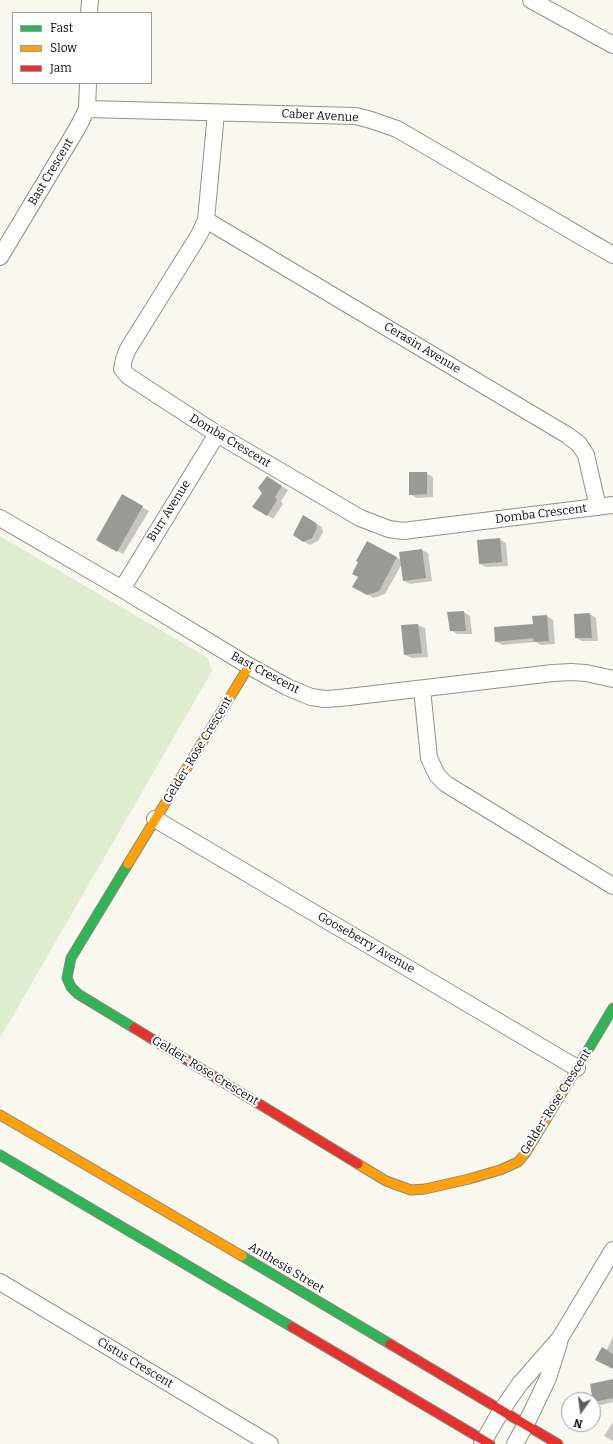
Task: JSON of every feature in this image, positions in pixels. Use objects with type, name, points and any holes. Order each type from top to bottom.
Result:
[{"type":"street","points":[[89,12],[90,0]]},
{"type":"street","points":[[531,0],[613,45]]},
{"type":"street","name":"Bast Crescent","points":[[0,257],[78,127],[87,109],[88,84]]},
{"type":"street","name":"Caber Avenue","points":[[87,109],[356,116],[397,130],[613,255]]},
{"type":"street","name":"Domba Crescent","points":[[216,113],[206,220],[199,235],[128,349],[122,369],[128,376],[217,434],[360,518],[389,529],[403,531],[606,506]]},
{"type":"street","name":"Cerasin Avenue","points":[[206,220],[567,435],[578,444],[586,455],[606,506]]},
{"type":"street","name":"Burr Avenue","points":[[122,589],[217,434]]},
{"type":"street","name":"Bast Crescent","points":[[0,518],[122,589],[249,666],[287,687],[311,697],[325,699],[553,673],[586,673],[613,679]]},
{"type":"street","name":"Gelder-Rose Crescent","points":[[249,666],[71,958],[67,978],[71,987],[78,994],[386,1181],[411,1190],[425,1189],[469,1179],[500,1170],[518,1162],[525,1154],[613,1008]]},
{"type":"street","points":[[422,689],[429,758],[437,775],[446,784],[613,886]]},
{"type":"street","name":"Gooseberry Avenue","points":[[155,819],[577,1068]]},
{"type":"street","name":"Anthesis Street","points":[[0,1115],[558,1444]]},
{"type":"street","points":[[0,1155],[485,1443],[501,1411],[519,1385],[560,1338],[613,1250]]},
{"type":"street","name":"Cistus Crescent","points":[[0,1282],[270,1444]]},
{"type":"street","points":[[515,1444],[548,1378],[560,1338]]},
{"type":"green space","points":[[0,536],[208,658],[212,671],[0,1038]]},
{"type":"building","points":[[409,472],[427,472],[427,494],[409,495]]},
{"type":"building","points":[[267,476],[282,486],[275,497],[277,500],[267,516],[252,507],[262,493],[258,488]]},
{"type":"building","points":[[122,494],[143,506],[117,552],[96,540]]},
{"type":"building","points":[[303,515],[316,523],[317,528],[312,538],[303,542],[293,535]]},
{"type":"building","points":[[500,538],[502,562],[479,564],[477,540]]},
{"type":"building","points":[[367,541],[397,557],[379,591],[367,595],[352,587],[358,577],[352,574],[358,562],[356,561]]},
{"type":"building","points":[[422,549],[426,578],[403,581],[399,552]]},
{"type":"building","points":[[464,611],[466,631],[450,631],[447,612]]},
{"type":"building","points":[[590,613],[592,638],[575,638],[574,614]]},
{"type":"building","points":[[547,615],[549,641],[534,642],[533,638],[495,642],[494,627],[533,624],[532,616]]},
{"type":"building","points":[[418,624],[422,653],[404,655],[401,625]]},
{"type":"building","points":[[602,1347],[613,1354],[613,1369],[595,1360]]},
{"type":"building","points":[[613,1379],[613,1398],[601,1400],[601,1392],[591,1392],[590,1384]]},
{"type":"traffic: fast","points":[[128,864],[71,958],[67,978],[71,987],[78,994],[134,1028]]},
{"type":"traffic: fast","points":[[585,1055],[613,1008]]},
{"type":"traffic: fast","points":[[0,1155],[292,1327]]},
{"type":"traffic: fast","points":[[242,1256],[390,1344]]},
{"type":"traffic: slow","points":[[128,864],[249,666]]},
{"type":"traffic: slow","points":[[358,1164],[386,1181],[411,1190],[425,1189],[469,1179],[500,1170],[518,1162],[525,1154],[585,1055]]},
{"type":"traffic: slow","points":[[0,1115],[242,1256]]},
{"type":"traffic: jam","points":[[134,1028],[358,1164]]},
{"type":"traffic: jam","points":[[292,1327],[490,1444]]},
{"type":"traffic: jam","points":[[390,1344],[558,1444]]}]
